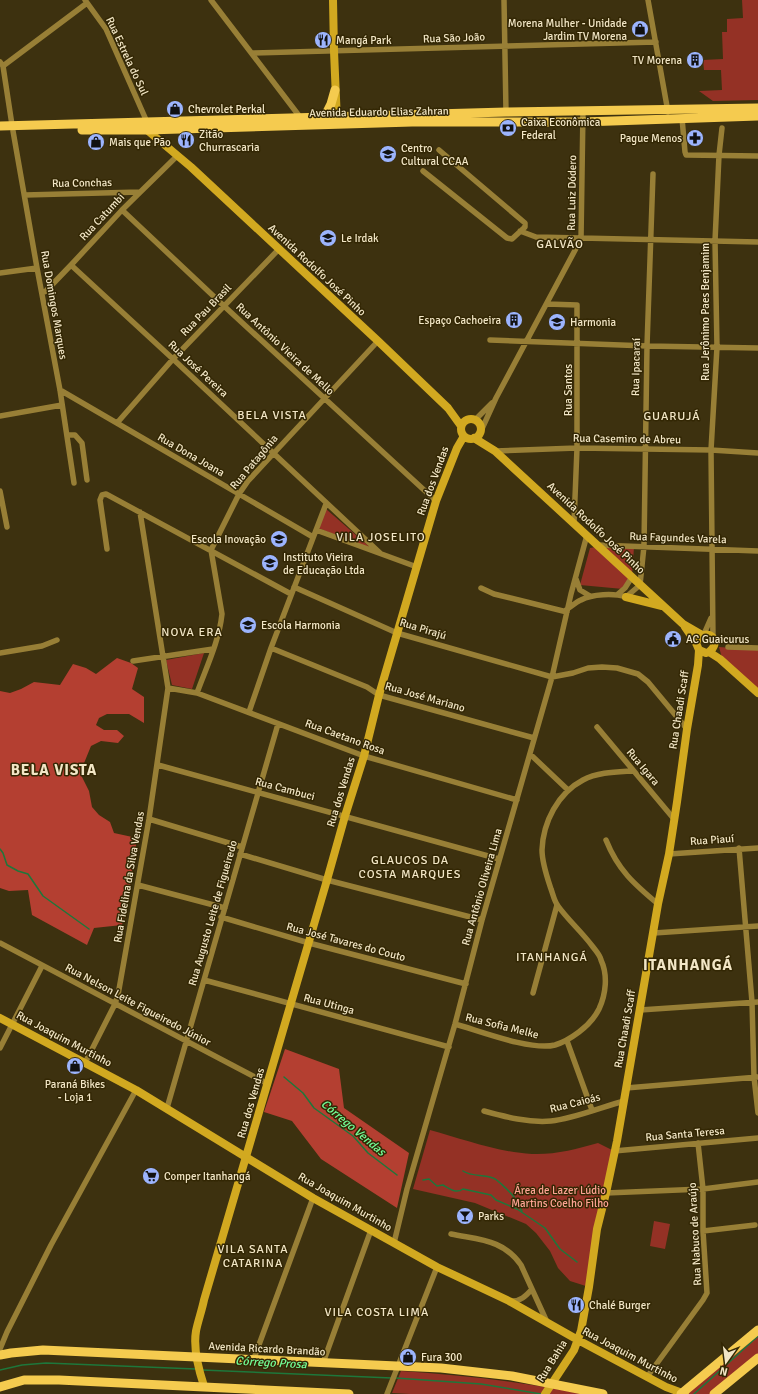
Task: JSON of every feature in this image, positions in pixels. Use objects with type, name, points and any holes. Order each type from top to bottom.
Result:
[{"type":"main road","points":[[325,116],[331,104],[335,90]]},
{"type":"main road","name":"Avenida Eduardo Elias Zahran","points":[[151,126],[337,120],[506,112],[758,108]]},
{"type":"main road","points":[[682,118],[697,110]]},
{"type":"main road","name":"Avenida Eduardo Elias Zahran","points":[[0,126],[13,128],[78,130],[325,116],[337,120],[412,122],[583,122],[758,116]]},
{"type":"main road","name":"Avenida Eduardo Elias Zahran","points":[[0,132],[13,128]]},
{"type":"main road","points":[[682,1394],[758,1330]]},
{"type":"main road","name":"Avenida Ricardo Brandão","points":[[1,1355],[43,1350],[197,1361],[323,1363],[396,1370],[441,1368],[482,1372],[548,1388],[603,1394]]},
{"type":"main road","points":[[714,1394],[758,1358]]},
{"type":"main road","points":[[0,1387],[24,1380],[42,1379],[349,1394]]},
{"type":"street","points":[[211,0],[300,118]]},
{"type":"street","points":[[333,0],[337,120]]},
{"type":"street","points":[[504,0],[506,112]]},
{"type":"street","points":[[648,0],[669,119]]},
{"type":"street","points":[[2,64],[86,2]]},
{"type":"street","name":"Rua Estrela do Sul","points":[[86,2],[106,29],[151,126]]},
{"type":"street","name":"Rua São João","points":[[252,54],[656,42]]},
{"type":"street","name":"Rua Domingos Marques","points":[[2,64],[37,268],[60,390],[74,483]]},
{"type":"street","name":"Rua Luiz Dódero","points":[[481,431],[496,398],[581,239],[583,111]]},
{"type":"street","points":[[682,118],[684,152],[686,155],[758,156]]},
{"type":"street","name":"Avenida Rodolfo José Pinho","points":[[151,126],[170,150],[191,167],[448,408]]},
{"type":"street","name":"Rua Jerônimo Paes Benjamim","points":[[714,641],[712,616],[711,450],[716,347],[715,241],[719,155],[722,128]]},
{"type":"street","points":[[423,171],[507,238],[512,239],[525,227],[524,223],[439,150]]},
{"type":"street","name":"Rua Catumbi","points":[[42,292],[46,290],[71,265],[122,210],[177,156]]},
{"type":"street","name":"Rua Ipacaraí","points":[[640,585],[644,546],[647,346],[653,174]]},
{"type":"street","name":"Rua Conchas","points":[[24,194],[140,192]]},
{"type":"street","name":"Rua Antônio Vieira de Mello","points":[[122,210],[436,501]]},
{"type":"street","points":[[520,232],[536,237],[581,239],[758,242]]},
{"type":"street","name":"Rua Pau Brasil","points":[[117,423],[173,359],[279,249]]},
{"type":"street","name":"Rua José Pereira","points":[[71,265],[380,553]]},
{"type":"street","points":[[0,273],[37,268]]},
{"type":"street","name":"Rua Santos","points":[[547,304],[577,305],[577,448],[574,523]]},
{"type":"street","points":[[490,340],[647,346],[758,348]]},
{"type":"street","name":"Rua Patagônia","points":[[210,550],[239,494],[248,481],[378,341]]},
{"type":"street","name":"Rua Dona Joana","points":[[60,390],[313,537]]},
{"type":"street","name":"Rua Luiz Dódero","points":[[472,419],[482,415],[496,398]]},
{"type":"street","points":[[0,416],[62,405]]},
{"type":"street","points":[[448,408],[472,419],[480,425],[481,431],[494,450]]},
{"type":"street","points":[[448,408],[461,426],[461,432],[466,438],[474,438],[494,450]]},
{"type":"street","points":[[461,426],[464,422],[472,419]]},
{"type":"street","points":[[474,438],[479,435],[481,431]]},
{"type":"street","points":[[67,435],[75,435],[82,443],[87,480]]},
{"type":"street","name":"Rua dos Vendas","points":[[204,1387],[197,1361],[196,1330],[345,816],[364,756],[379,695],[436,501],[457,448],[464,436]]},
{"type":"street","name":"Rua Casemiro de Abreu","points":[[494,450],[577,448],[758,452]]},
{"type":"street","name":"Avenida Rodolfo José Pinho","points":[[494,450],[683,624],[698,647]]},
{"type":"street","points":[[0,491],[6,527]]},
{"type":"street","points":[[107,549],[101,496],[106,494],[292,594]]},
{"type":"street","points":[[249,712],[271,648],[326,504]]},
{"type":"street","name":"Rua Fidelina da Silva Vendas","points":[[85,1063],[115,1004],[138,885],[158,765],[168,688],[140,512]]},
{"type":"street","points":[[316,530],[417,567]]},
{"type":"street","name":"Rua Antônio Oliveira Lima","points":[[394,1243],[424,1128],[449,1047],[482,920],[552,676],[587,535]]},
{"type":"street","name":"Rua Fagundes Varela","points":[[597,545],[758,551]]},
{"type":"street","points":[[197,693],[213,649],[222,614],[210,550]]},
{"type":"street","points":[[576,577],[580,590],[590,596]]},
{"type":"street","points":[[622,596],[632,577]]},
{"type":"street","points":[[622,596],[640,585]]},
{"type":"street","name":"Rua Pirajú","points":[[294,587],[397,633],[552,676]]},
{"type":"street","points":[[481,588],[494,594],[567,611],[581,600],[590,596],[622,596],[664,606]]},
{"type":"street","name":"Rua Jerônimo Paes Benjamim","points":[[703,635],[712,616]]},
{"type":"street","name":"Avenida Rodolfo José Pinho","points":[[683,624],[703,635]]},
{"type":"street","points":[[714,641],[714,649],[709,652],[702,652],[698,647],[697,640],[703,635],[711,636],[714,641],[720,659]]},
{"type":"street","points":[[0,652],[42,646],[57,640]]},
{"type":"street","name":"Rua Chaadi Scaff","points":[[578,1340],[589,1287],[597,1229],[606,1193],[624,1101],[668,854],[686,729],[698,665],[698,647]]},
{"type":"street","points":[[728,647],[758,648]]},
{"type":"street","name":"Rua José Mariano","points":[[271,648],[366,687],[379,695],[534,738]]},
{"type":"street","points":[[133,661],[213,649]]},
{"type":"street","points":[[709,652],[720,659],[758,693]]},
{"type":"street","points":[[552,676],[573,673],[588,668],[602,667],[617,668],[638,674],[648,682],[686,729]]},
{"type":"street","name":"Rua Caetano Rosa","points":[[168,688],[197,693],[364,756],[517,800]]},
{"type":"street","name":"Rua Augusto Leite de Figueiredo","points":[[167,1108],[185,1041],[278,724]]},
{"type":"street","name":"Rua Igara","points":[[597,727],[633,772],[674,819]]},
{"type":"street","points":[[530,754],[568,790]]},
{"type":"street","name":"Rua Cambuci","points":[[158,765],[499,859]]},
{"type":"street","name":"Rua Sofia Melke","points":[[455,1024],[532,1045],[554,1045],[567,1041],[586,1027],[596,1016],[602,1002],[605,970],[601,958],[586,938],[557,905],[547,878],[542,850],[550,816],[559,800],[568,790],[583,780],[595,775],[633,772]]},
{"type":"street","points":[[149,819],[242,847]]},
{"type":"street","points":[[606,840],[618,865],[634,884],[658,904]]},
{"type":"street","points":[[739,848],[745,927],[755,1002],[758,1113]]},
{"type":"street","name":"Rua Piauí","points":[[668,854],[739,848],[758,848]]},
{"type":"street","points":[[240,854],[327,880],[482,920]]},
{"type":"street","points":[[138,885],[225,908]]},
{"type":"street","points":[[533,993],[557,905]]},
{"type":"street","name":"Rua José Tavares do Couto","points":[[222,917],[309,943],[466,984]]},
{"type":"street","points":[[654,933],[758,926]]},
{"type":"street","name":"Rua Nelson Leite Figueiredo Júnior","points":[[0,944],[268,1084]]},
{"type":"street","points":[[0,1048],[42,966]]},
{"type":"street","name":"Rua Utinga","points":[[204,980],[449,1047]]},
{"type":"street","points":[[640,1010],[755,1002]]},
{"type":"street","name":"Rua Joaquim Murtinho","points":[[0,1018],[136,1090],[247,1156],[313,1198],[437,1267],[509,1301],[578,1340],[682,1394]]},
{"type":"street","points":[[567,1041],[592,1110]]},
{"type":"street","points":[[626,1088],[756,1077]]},
{"type":"street","points":[[1,1355],[0,1348],[7,1332],[44,1258],[136,1090]]},
{"type":"street","name":"Rua Caioás","points":[[484,1111],[531,1121],[552,1121],[624,1101]]},
{"type":"street","name":"Rua Santa Teresa","points":[[614,1151],[758,1138]]},
{"type":"street","name":"Rua Nabuco de Araújo","points":[[647,1377],[704,1300],[707,1293],[703,1231],[703,1189],[698,1143]]},
{"type":"street","points":[[606,1193],[703,1189],[758,1182]]},
{"type":"street","points":[[253,1361],[313,1198]]},
{"type":"street","points":[[703,1231],[756,1225]]},
{"type":"street","points":[[323,1363],[371,1230]]},
{"type":"street","points":[[450,1234],[499,1244],[515,1257],[521,1265],[532,1288],[546,1322]]},
{"type":"street","points":[[387,1393],[437,1267]]},
{"type":"street","points":[[509,1301],[514,1302],[523,1299],[532,1288]]},
{"type":"street","name":"Rua Bahia","points":[[548,1388],[574,1350],[578,1340]]},
{"type":"green space","points":[[742,0],[758,0],[758,100],[713,101],[699,91],[722,90],[721,70],[704,70],[703,60],[723,59],[722,32],[727,32],[727,19],[743,18]]},
{"type":"green space","points":[[326,509],[372,549],[318,528]]},
{"type":"green space","points":[[601,546],[634,547],[632,575],[623,589],[580,585],[590,548]]},
{"type":"green space","points":[[719,647],[758,650],[758,690],[722,658]]},
{"type":"green space","points":[[204,653],[192,689],[172,685],[166,660]]},
{"type":"green space","name":"Área de Lazer Lúdio Martins Coelho Filho","points":[[430,1130],[480,1145],[519,1153],[557,1153],[598,1143],[614,1151],[589,1287],[570,1281],[558,1268],[550,1251],[536,1233],[526,1224],[475,1203],[413,1189]]},
{"type":"green space","points":[[654,1221],[670,1224],[665,1249],[650,1246]]},
{"type":"green space","points":[[758,1330],[758,1358],[714,1394],[685,1394]]},
{"type":"green space","points":[[401,1371],[493,1380],[584,1394],[392,1393]]},
{"type":"shaded area","points":[[117,658],[131,663],[138,668],[132,689],[144,697],[144,723],[129,714],[107,714],[99,718],[96,725],[104,730],[117,730],[124,736],[118,743],[101,741],[91,746],[80,773],[89,791],[92,807],[99,815],[110,822],[114,833],[137,838],[128,900],[122,925],[94,928],[87,945],[32,915],[28,890],[9,891],[0,888],[0,691],[10,693],[34,682],[60,685],[73,664],[86,668],[96,674]]},
{"type":"shaded area","points":[[285,1049],[339,1069],[344,1108],[409,1153],[397,1208],[321,1159],[292,1121],[264,1112]]},
{"type":"waterway","name":"Córrego Vendas","points":[[0,849],[7,865],[28,874],[43,896],[89,929]]},
{"type":"waterway","name":"Córrego Vendas","points":[[284,1077],[303,1093],[314,1108],[353,1136],[368,1153],[397,1175]]},
{"type":"waterway","points":[[463,1171],[466,1173],[495,1179],[512,1195],[522,1211]]},
{"type":"waterway","name":"Córrego Vendas","points":[[423,1180],[429,1179],[437,1186],[443,1185],[455,1191],[463,1189],[491,1195],[496,1200],[517,1209],[545,1228],[560,1249],[577,1262]]},
{"type":"waterway","name":"Córrego Prosa","points":[[694,1394],[758,1336]]},
{"type":"waterway","name":"Córrego Prosa","points":[[0,1370],[22,1365],[46,1363],[196,1369]]},
{"type":"waterway","name":"Córrego Prosa","points":[[202,1370],[392,1378]]},
{"type":"waterway","name":"Córrego Prosa","points":[[396,1378],[481,1384],[541,1394]]},
{"type":"place","name":"Morena Mulher - Unidade Jardim TV Morena","points":[[640,29]]},
{"type":"place","name":"Mangá Park","points":[[323,40]]},
{"type":"place","name":"TV Morena","points":[[695,60]]},
{"type":"place","name":"Chevrolet Perkal","points":[[175,109]]},
{"type":"place","name":"Caixa Econômica Federal","points":[[508,128]]},
{"type":"place","name":"Pague Menos","points":[[695,138]]},
{"type":"place","name":"Zitão Churrascaria","points":[[186,140]]},
{"type":"place","name":"Mais que Pão","points":[[96,142]]},
{"type":"place","name":"Centro Cultural CCAA","points":[[388,154]]},
{"type":"place","name":"Le Irdak","points":[[328,238]]},
{"type":"place","name":"Espaço Cachoeira","points":[[514,320]]},
{"type":"place","name":"Harmonia","points":[[557,322]]},
{"type":"place","name":"Escola Inovação","points":[[279,539]]},
{"type":"place","name":"Instituto Vieira de Educação Ltda","points":[[270,563]]},
{"type":"place","name":"Escola Harmonia","points":[[248,625]]},
{"type":"place","name":"AC Guaicurus","points":[[673,639]]},
{"type":"place","name":"Paraná Bikes - Loja 1","points":[[75,1066]]},
{"type":"place","name":"Comper Itanhangá","points":[[151,1176]]},
{"type":"place","name":"Parks","points":[[465,1216]]},
{"type":"place","name":"Chalé Burger","points":[[576,1305]]},
{"type":"place","name":"Fura 300","points":[[408,1357]]},
{"type":"district","name":"GALVÃO","points":[[560,244]]},
{"type":"district","name":"BELA VISTA","points":[[272,415]]},
{"type":"district","name":"GUARUJÁ","points":[[672,416]]},
{"type":"district","name":"VILA JOSELITO","points":[[381,537]]},
{"type":"district","name":"NOVA ERA","points":[[192,632]]},
{"type":"district","name":"BELA VISTA","points":[[54,770]]},
{"type":"district","name":"GLAUCOS DA COSTA MARQUES","points":[[410,867]]},
{"type":"district","name":"ITANHANGÁ","points":[[552,957]]},
{"type":"district","name":"ITANHANGÁ","points":[[688,965]]},
{"type":"district","name":"VILA SANTA CATARINA","points":[[253,1256]]},
{"type":"district","name":"VILA COSTA LIMA","points":[[377,1312]]}]
